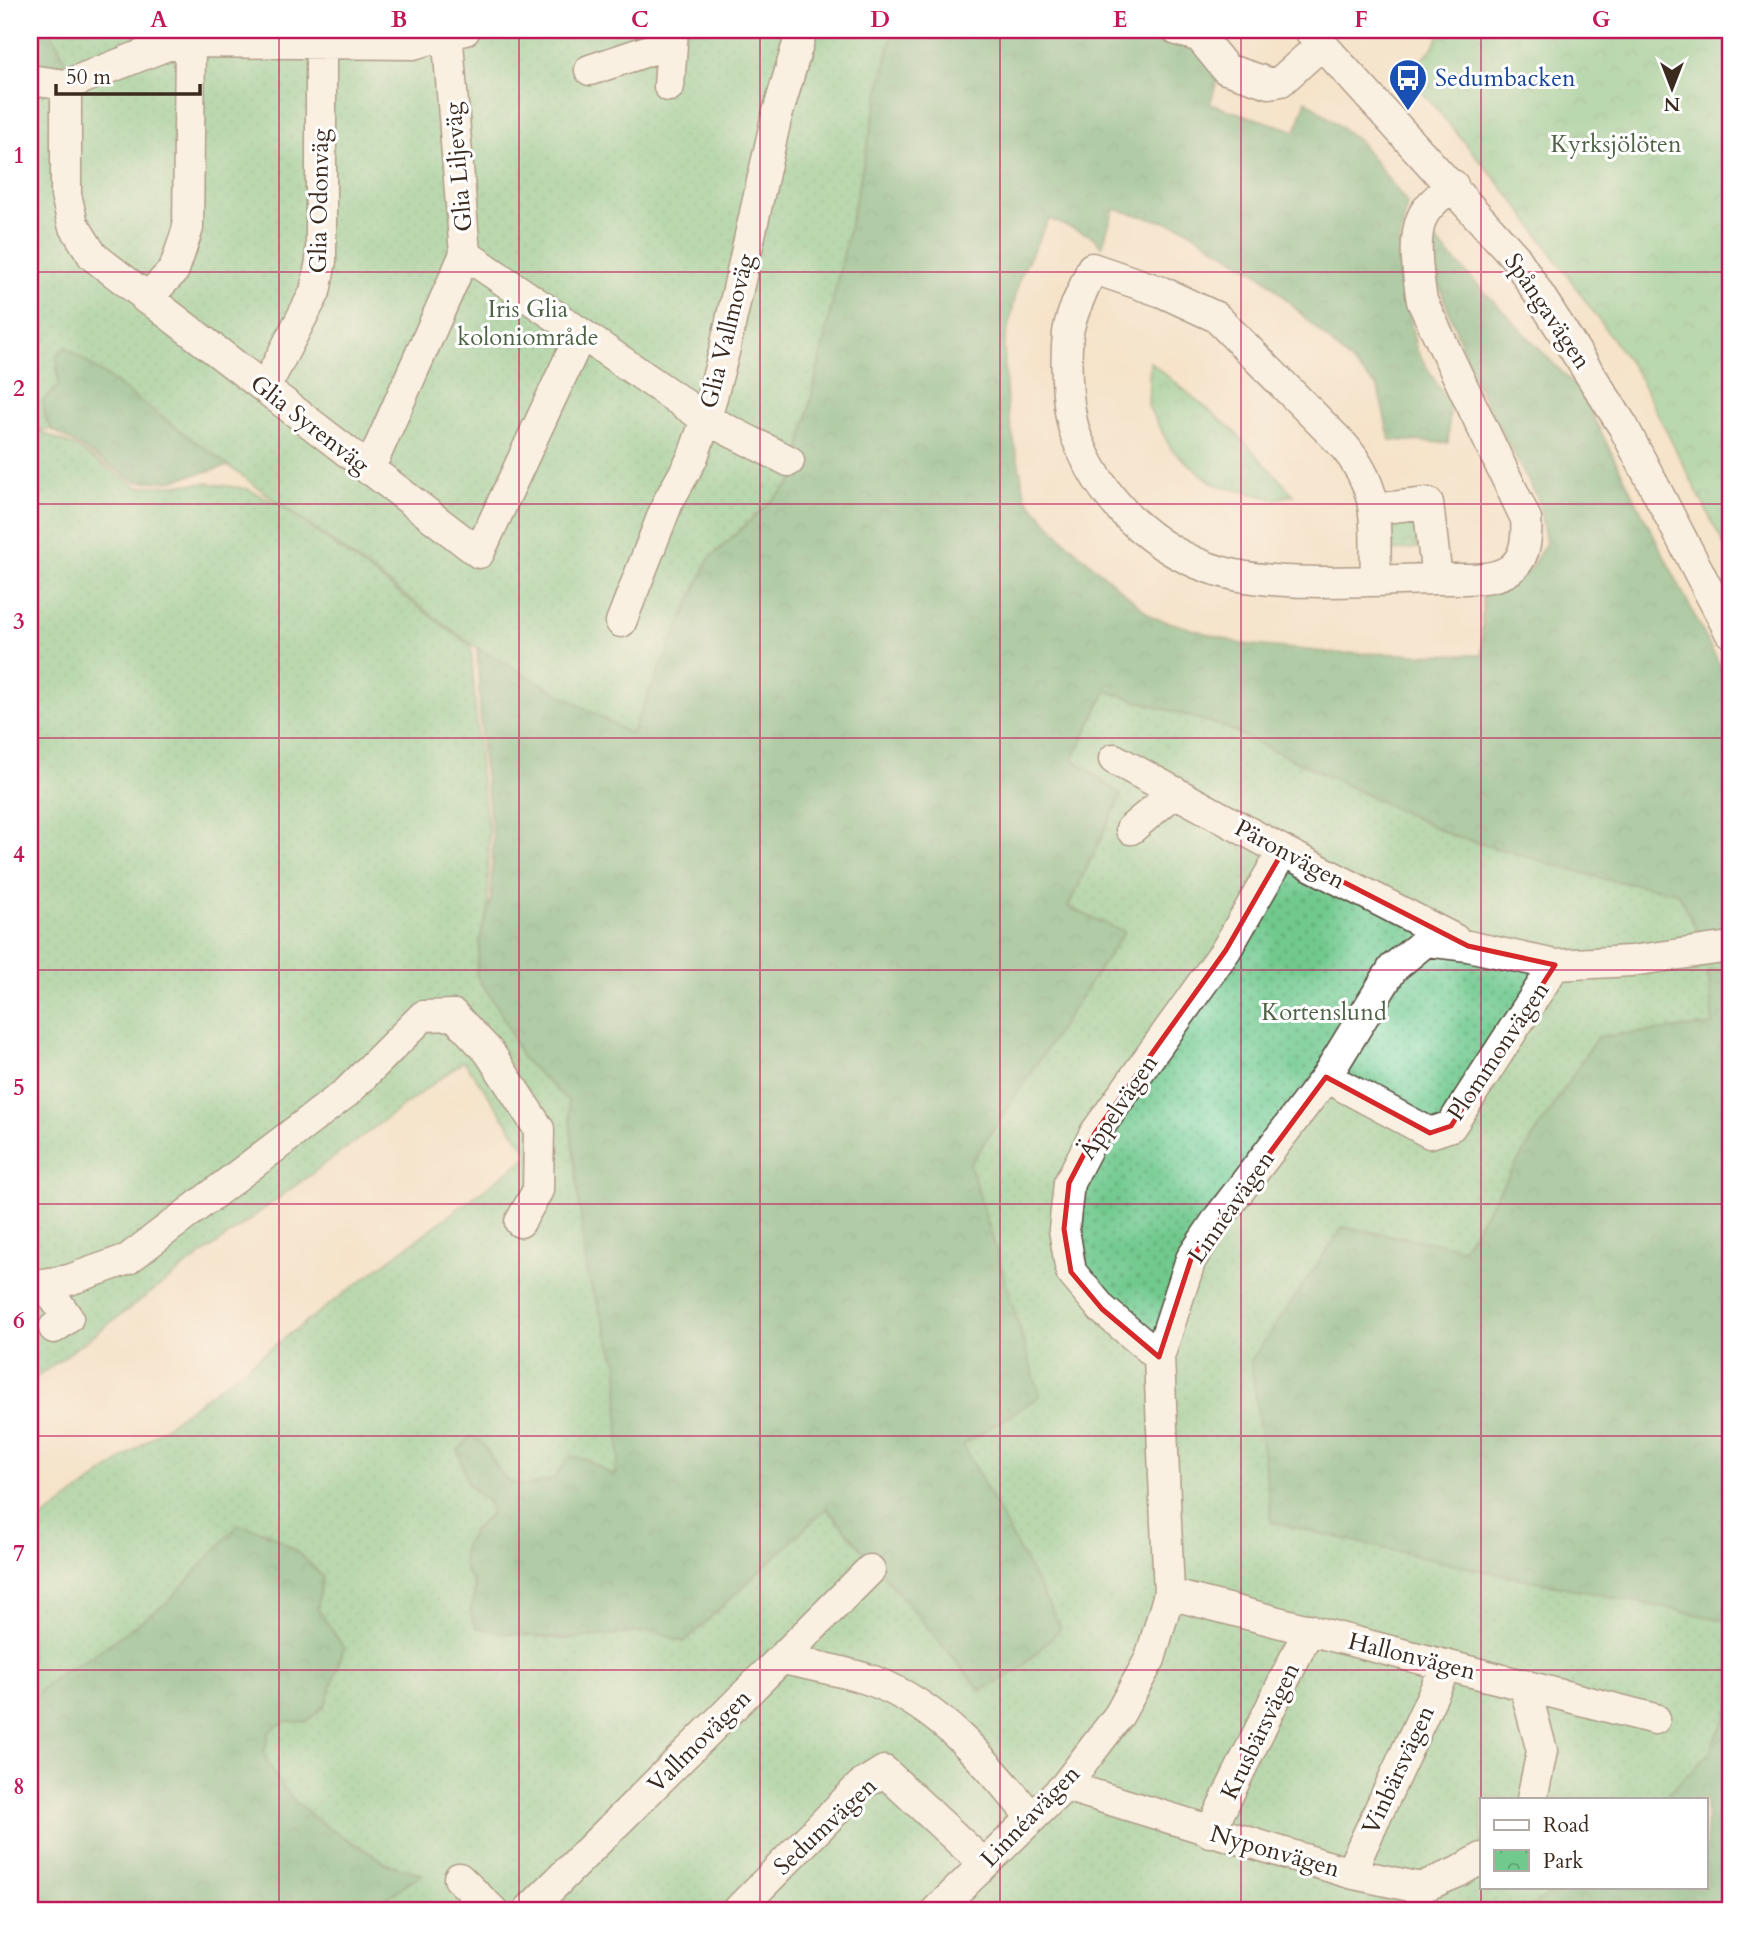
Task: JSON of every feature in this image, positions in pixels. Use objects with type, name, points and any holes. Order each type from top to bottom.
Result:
[{"type":"street","name":"Glia Vallmoväg","points":[[621,622],[668,502],[692,458],[706,419],[730,327],[776,119],[802,30]]},
{"type":"street","points":[[1177,30],[1200,37],[1226,69],[1269,83],[1281,81],[1316,37]]},
{"type":"street","name":"Glia Liljeväg","points":[[453,32],[465,254],[580,336],[706,419],[789,461]]},
{"type":"street","points":[[30,80],[66,85],[165,46],[190,42],[277,36],[321,43],[413,44],[453,32]]},
{"type":"street","points":[[590,69],[672,36],[669,86]]},
{"type":"street","name":"Spångavägen","points":[[1316,37],[1453,185],[1515,257],[1623,426],[1730,632]]},
{"type":"street","points":[[146,299],[174,270],[188,228],[190,42]]},
{"type":"street","name":"Glia Odonväg","points":[[265,388],[315,292],[321,261],[321,43]]},
{"type":"street","name":"Glia Syrenväg","points":[[66,85],[66,195],[73,223],[93,256],[479,553],[580,336]]},
{"type":"street","points":[[1376,580],[1374,509],[1371,488],[1361,466],[1216,317],[1162,292],[1092,268],[1069,330],[1067,381],[1077,441],[1106,495],[1163,547],[1234,575],[1277,580],[1376,580],[1496,578],[1518,562],[1528,543],[1526,519],[1422,301],[1416,262],[1420,228],[1426,209],[1453,185]]},
{"type":"street","points":[[369,470],[465,254]]},
{"type":"street","points":[[1374,509],[1428,503],[1437,579]]},
{"type":"street","name":"Päronvägen","points":[[1114,759],[1283,851],[1468,946]]},
{"type":"street","points":[[1131,829],[1175,792]]},
{"type":"street","name":"Äppelvägen","points":[[1160,1357],[1102,1309],[1071,1272],[1064,1228],[1069,1184],[1095,1133],[1226,950],[1283,851]]},
{"type":"street","name":"Linnéavägen","points":[[936,1911],[1065,1786],[1119,1715],[1150,1659],[1169,1594],[1160,1357],[1191,1259],[1220,1216],[1326,1077],[1394,968],[1426,942],[1468,946],[1555,965],[1631,961],[1730,947]]},
{"type":"street","name":"Plommonvägen","points":[[1326,1077],[1430,1133],[1451,1126],[1555,965]]},
{"type":"street","points":[[37,1286],[107,1269],[128,1259],[347,1092],[423,1016],[454,1015],[489,1052],[539,1129],[538,1190],[520,1222]]},
{"type":"street","points":[[37,1286],[68,1318],[54,1328]]},
{"type":"street","name":"Vallmovägen","points":[[528,1911],[870,1570]]},
{"type":"street","name":"Hallonvägen","points":[[1169,1594],[1656,1719]]},
{"type":"street","name":"Krusbärsvägen","points":[[1210,1832],[1309,1629]]},
{"type":"street","points":[[783,1659],[874,1681],[926,1710],[982,1757],[1032,1818]]},
{"type":"street","name":"Vinbärsvägen","points":[[1350,1873],[1446,1666]]},
{"type":"street","points":[[1524,1684],[1542,1751],[1532,1798]]},
{"type":"street","name":"Sedumvägen","points":[[737,1911],[860,1786],[884,1772],[984,1864]]},
{"type":"street","name":"Nyponvägen","points":[[1065,1786],[1350,1873],[1420,1888],[1480,1859]]},
{"type":"street","points":[[458,1878],[493,1911]]},
{"type":"highlighted area","points":[[1283,851],[1468,946],[1555,965],[1451,1126],[1430,1133],[1326,1077],[1191,1259],[1159,1357],[1102,1309],[1071,1272],[1064,1229],[1069,1183],[1095,1133],[1226,950]]},
{"type":"green space","points":[[30,30],[50,30],[72,75],[30,62]]},
{"type":"green space","points":[[50,30],[133,30],[141,48],[210,30],[893,30],[793,481],[709,559],[631,735],[477,648],[66,347],[56,369],[60,386],[45,418],[53,430],[35,429],[75,447],[138,487],[207,483],[248,489],[280,505],[471,646],[480,772],[489,831],[488,902],[496,924],[522,1058],[568,1101],[587,1273],[618,1365],[619,1457],[614,1476],[585,1459],[562,1467],[554,1479],[520,1486],[506,1479],[487,1450],[468,1484],[489,1503],[491,1515],[472,1530],[465,1569],[473,1585],[470,1613],[476,1627],[502,1633],[565,1639],[655,1631],[684,1642],[827,1508],[981,1691],[962,1445],[1040,1396],[970,1164],[1124,932],[1068,907],[1121,796],[1073,759],[1106,691],[1225,727],[1451,835],[1605,879],[1677,892],[1705,945],[1730,933],[1730,969],[1708,972],[1713,1025],[1597,1037],[1463,1248],[1343,1227],[1273,1522],[1456,1565],[1730,1621],[1730,1708],[1709,1754],[1663,1798],[1480,1798],[1480,1888],[1560,1888],[1525,1911],[365,1911],[363,1909],[422,1874],[388,1864],[322,1824],[293,1799],[275,1777],[264,1754],[269,1732],[285,1721],[306,1722],[325,1706],[344,1648],[317,1608],[318,1592],[311,1568],[297,1553],[265,1530],[196,1572],[168,1602],[92,1656],[61,1673],[30,1704],[30,1528],[530,1155],[464,1061],[30,1382],[30,62],[72,74]]},
{"type":"green space","points":[[893,30],[1142,30],[1194,50],[1220,72],[1210,104],[1296,131],[1306,100],[1360,142],[1407,203],[1398,255],[1416,349],[1450,406],[1448,443],[1390,440],[1378,388],[1262,276],[1181,226],[1114,209],[1102,247],[1092,236],[1049,219],[1020,277],[1004,347],[1007,407],[1026,498],[1065,541],[1152,617],[1242,644],[1337,653],[1482,655],[1482,587],[1515,581],[1522,577],[1546,543],[1538,499],[1476,384],[1440,288],[1431,236],[1580,391],[1730,685],[1730,933],[1705,945],[1677,892],[1605,879],[1451,835],[1225,727],[1106,691],[1073,759],[1121,795],[1068,907],[1124,932],[970,1164],[1040,1396],[963,1445],[1061,1628],[1019,1670],[981,1691],[827,1508],[684,1642],[655,1631],[565,1639],[502,1633],[476,1627],[470,1613],[475,1586],[463,1562],[468,1539],[491,1514],[489,1503],[468,1484],[458,1451],[470,1437],[481,1441],[507,1480],[525,1486],[554,1479],[570,1456],[585,1459],[614,1476],[619,1457],[618,1365],[587,1273],[568,1101],[522,1058],[500,1011],[476,975],[481,933],[491,901],[493,837],[482,754],[477,648],[631,734],[709,559],[793,481]]},
{"type":"green space","name":"Kyrksjölöten","points":[[1440,30],[1730,30],[1730,557],[1638,375],[1519,207],[1408,75],[1435,45]]},
{"type":"green space","points":[[66,347],[229,466],[169,481],[136,482],[53,430],[45,418],[43,401],[59,386],[57,354]]},
{"type":"green space","points":[[1150,362],[1232,429],[1294,495],[1274,499],[1214,484],[1172,450],[1148,406]]},
{"type":"green space","points":[[1413,521],[1418,548],[1394,551],[1389,524]]},
{"type":"green space","points":[[1730,969],[1730,1621],[1456,1565],[1272,1522],[1251,1361],[1343,1227],[1463,1248],[1597,1037],[1713,1025],[1708,971]]},
{"type":"green space","points":[[238,1525],[263,1532],[285,1543],[305,1558],[323,1577],[317,1608],[344,1648],[325,1706],[306,1722],[285,1721],[269,1732],[264,1754],[275,1777],[293,1799],[322,1824],[388,1864],[423,1874],[365,1911],[30,1911],[30,1704],[42,1689],[61,1673],[92,1656],[168,1602]]},
{"type":"green space","points":[[1730,1708],[1730,1911],[1525,1911],[1560,1888],[1708,1888],[1708,1798],[1663,1798],[1709,1754]]},
{"type":"place","name":"Sedumbacken","points":[[1408,112]]},
{"type":"park label","name":"Iris Glia koloniområde","points":[[528,323]]},
{"type":"park label","name":"Kortenslund","points":[[1324,1012]]}]
